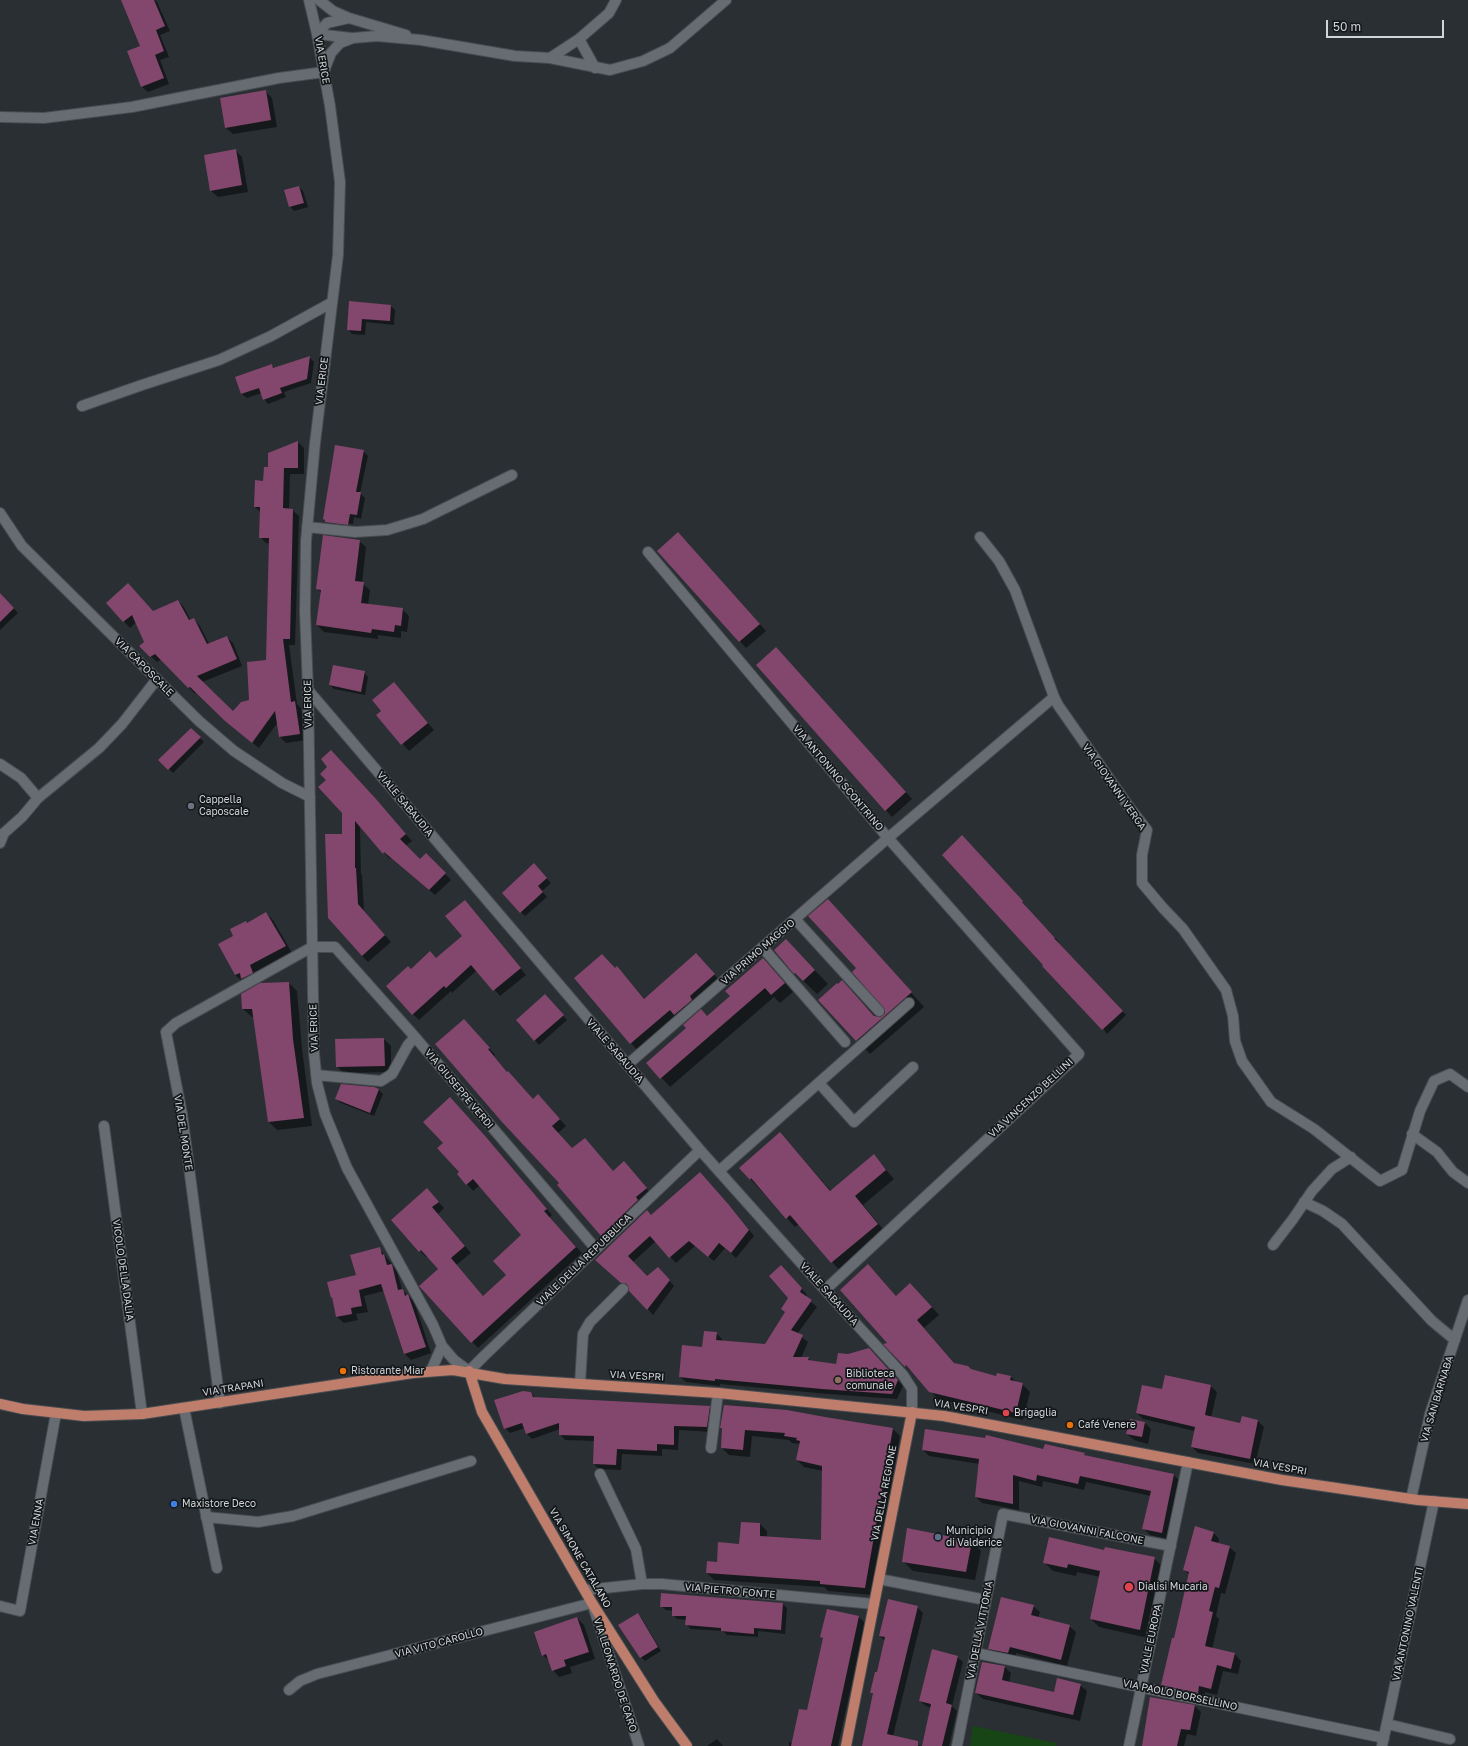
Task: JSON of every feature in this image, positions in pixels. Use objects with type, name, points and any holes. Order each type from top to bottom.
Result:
[{"type":"main road","name":"VIA TRAPANI","points":[[0,1404],[84,1416],[142,1414],[431,1371],[470,1371]]},
{"type":"main road","name":"VIA VESPRI","points":[[470,1371],[505,1379],[718,1393],[944,1416],[1282,1480],[1411,1499],[1468,1504]]},
{"type":"main road","name":"VIA SIMONE CATALANO","points":[[470,1371],[486,1419],[586,1590],[592,1603],[654,1701],[687,1746]]},
{"type":"main road","name":"VIA DELLA REGIONE","points":[[846,1746],[912,1412]]},
{"type":"street","name":"VIA ERICE","points":[[309,0],[324,72],[340,182],[338,255],[331,303],[307,527],[305,612],[316,1075],[325,1114],[347,1168],[426,1312],[442,1346],[454,1360],[470,1371]]},
{"type":"street","points":[[319,0],[333,11],[349,18],[421,40]]},
{"type":"street","points":[[550,58],[579,40],[609,13],[616,0]]},
{"type":"street","points":[[317,34],[353,38],[377,36],[421,40],[515,56],[550,58],[610,70],[643,61],[670,48],[726,0]]},
{"type":"street","points":[[317,34],[327,24],[349,18]]},
{"type":"street","points":[[0,117],[44,118],[132,107],[279,78],[324,72],[331,53],[340,43],[353,38]]},
{"type":"street","points":[[579,40],[595,68]]},
{"type":"street","points":[[82,406],[219,360],[271,336],[331,303]]},
{"type":"street","points":[[307,527],[355,532],[387,530],[423,519],[512,475]]},
{"type":"street","name":"VIA CAPOSCALE","points":[[0,513],[22,546],[199,721],[234,750],[282,782],[310,797]]},
{"type":"street","name":"VIA GIOVANNI VERGA","points":[[980,537],[999,561],[1015,590],[1054,697],[1067,720],[1147,830],[1142,855],[1142,883],[1183,929],[1226,990],[1234,1016],[1235,1040],[1242,1061],[1271,1102],[1314,1129],[1380,1181],[1402,1170],[1420,1111],[1434,1081],[1450,1074],[1468,1087]]},
{"type":"street","name":"VIA ANTONINO SCONTRINO","points":[[648,552],[888,838],[1054,697]]},
{"type":"street","points":[[0,843],[4,833],[22,817],[38,798],[99,748],[122,724],[157,679]]},
{"type":"street","name":"VIALE SABAUDIA","points":[[308,690],[700,1150],[903,1375],[912,1389],[912,1412]]},
{"type":"street","points":[[0,764],[21,778],[38,798]]},
{"type":"street","name":"VIA PRIMO MAGGIO","points":[[628,1065],[888,838]]},
{"type":"street","name":"VIA VINCENZO BELLINI","points":[[825,1290],[1079,1054],[888,838]]},
{"type":"street","points":[[795,919],[879,1011]]},
{"type":"street","name":"VIA GIUSEPPE VERDI","points":[[312,947],[335,947],[415,1037],[596,1249]]},
{"type":"street","name":"VIA DEL MONTE","points":[[220,1403],[182,1114],[166,1032],[176,1023],[312,947]]},
{"type":"street","points":[[763,948],[844,1042]]},
{"type":"street","points":[[719,1171],[909,1003]]},
{"type":"street","points":[[316,1075],[381,1081],[392,1074],[408,1045],[415,1037]]},
{"type":"street","points":[[819,1083],[854,1122],[913,1067]]},
{"type":"street","name":"VICOLO DELLA DALIA","points":[[104,1126],[142,1414]]},
{"type":"street","points":[[1412,1134],[1437,1152],[1453,1172],[1468,1183]]},
{"type":"street","name":"VIALE DELLA REPUBBLICA","points":[[470,1371],[700,1150]]},
{"type":"street","points":[[1273,1245],[1312,1191],[1332,1169],[1351,1157]]},
{"type":"street","points":[[1304,1202],[1323,1211],[1342,1224],[1432,1321],[1455,1340]]},
{"type":"street","points":[[580,1384],[583,1334],[590,1322],[623,1289]]},
{"type":"street","name":"VIA SAN BARNABA","points":[[1411,1499],[1430,1414],[1468,1300]]},
{"type":"street","points":[[431,1371],[442,1346]]},
{"type":"street","points":[[711,1448],[718,1393]]},
{"type":"street","points":[[184,1408],[217,1568]]},
{"type":"street","name":"VIA ENNA","points":[[0,1606],[20,1611],[56,1413]]},
{"type":"street","points":[[206,1517],[258,1522],[293,1516],[471,1461]]},
{"type":"street","name":"VIALE EUROPA","points":[[1129,1746],[1188,1462]]},
{"type":"street","points":[[600,1474],[636,1549],[642,1584]]},
{"type":"street","name":"VIA ANTONINO VALENTI","points":[[1383,1742],[1434,1501]]},
{"type":"street","name":"VIA GIOVANNI FALCONE","points":[[1004,1514],[1170,1546]]},
{"type":"street","name":"VIA DELLA VITTORIA","points":[[957,1746],[1004,1514]]},
{"type":"street","points":[[879,1579],[986,1600]]},
{"type":"street","name":"VIA PIETRO FONTE","points":[[586,1590],[642,1584],[662,1584],[874,1604]]},
{"type":"street","name":"VIA VITO CAROLLO","points":[[289,1690],[300,1681],[317,1674],[592,1603]]},
{"type":"street","name":"VIA LEONARDO DE CARO","points":[[592,1603],[639,1746]]},
{"type":"street","name":"VIA PAOLO BORSELLINO","points":[[976,1653],[1141,1687],[1383,1742]]},
{"type":"street","points":[[1387,1724],[1450,1739]]},
{"type":"green space","points":[[973,1726],[1056,1743],[1056,1746],[970,1746]]},
{"type":"building","points":[[121,0],[154,0],[165,26],[156,30],[164,51],[155,55],[164,78],[141,87],[127,51],[140,46]]},
{"type":"building","points":[[266,90],[271,120],[225,128],[220,98]]},
{"type":"building","points":[[236,149],[242,185],[210,191],[204,155]]},
{"type":"building","points":[[299,186],[304,203],[289,207],[284,190]]},
{"type":"building","points":[[349,301],[391,305],[390,321],[362,319],[361,331],[347,330]]},
{"type":"building","points":[[310,356],[307,379],[280,388],[282,393],[263,400],[259,388],[241,394],[235,377],[272,364],[273,368]]},
{"type":"building","points":[[298,441],[298,468],[284,468],[283,508],[293,509],[290,639],[283,639],[291,702],[295,701],[300,734],[279,737],[275,711],[252,743],[225,721],[190,687],[188,688],[155,654],[150,657],[139,646],[144,642],[132,615],[123,622],[106,603],[128,583],[153,611],[178,600],[189,620],[194,618],[207,644],[227,636],[237,659],[197,676],[233,711],[241,702],[249,700],[247,662],[266,660],[269,538],[259,538],[260,507],[254,507],[255,480],[263,481],[264,467],[268,467],[268,453]]},
{"type":"building","points":[[335,445],[364,450],[356,492],[361,492],[357,515],[350,514],[348,525],[325,522],[323,519]]},
{"type":"building","points":[[678,532],[760,624],[739,642],[657,551]]},
{"type":"building","points":[[323,535],[360,540],[355,581],[364,582],[361,603],[403,608],[401,626],[395,625],[394,632],[372,629],[371,633],[316,625],[321,590],[316,589]]},
{"type":"building","points":[[0,593],[14,608],[0,622]]},
{"type":"building","points":[[776,647],[906,792],[885,811],[756,665]]},
{"type":"building","points":[[333,665],[365,671],[361,692],[329,685]]},
{"type":"building","points":[[394,682],[428,723],[401,745],[376,715],[381,711],[372,700]]},
{"type":"building","points":[[191,728],[201,737],[168,770],[158,760]]},
{"type":"building","points":[[331,750],[406,834],[400,839],[420,859],[426,853],[446,873],[429,890],[384,852],[383,854],[355,821],[355,868],[358,904],[385,935],[362,956],[328,918],[325,834],[342,834],[342,813],[318,787],[326,780],[320,774],[327,767],[321,759]]},
{"type":"building","points":[[962,835],[1023,901],[1022,902],[1054,938],[1123,1011],[1102,1030],[942,855]]},
{"type":"building","points":[[534,863],[547,878],[538,886],[543,892],[520,913],[502,893]]},
{"type":"building","points":[[828,899],[912,992],[856,1041],[818,1000],[842,980],[874,1016],[881,1017],[885,1013],[885,1010],[852,972],[856,968],[808,916]]},
{"type":"building","points":[[465,900],[521,968],[493,991],[471,965],[446,988],[444,986],[412,1015],[386,986],[408,966],[411,969],[430,951],[436,958],[462,936],[445,916]]},
{"type":"building","points":[[266,912],[286,946],[250,965],[253,973],[241,979],[240,973],[235,975],[218,944],[233,936],[230,929],[246,921],[247,923]]},
{"type":"building","points":[[786,939],[815,970],[803,981],[795,973],[794,974],[774,950]]},
{"type":"building","points":[[696,953],[715,974],[690,996],[692,1000],[674,1015],[670,1010],[630,1044],[574,978],[602,954],[615,968],[617,966],[644,999]]},
{"type":"building","points":[[763,958],[785,983],[771,995],[765,988],[660,1079],[646,1063],[686,1028],[683,1025],[701,1009],[707,1016],[730,996],[725,991]]},
{"type":"building","points":[[289,982],[293,1039],[304,1118],[268,1122],[252,1009],[242,1009],[241,994],[260,983]]},
{"type":"building","points":[[545,994],[564,1015],[534,1041],[516,1020]]},
{"type":"building","points":[[464,1019],[490,1048],[488,1049],[507,1072],[508,1071],[533,1099],[538,1094],[560,1119],[552,1126],[572,1148],[585,1138],[613,1171],[624,1161],[647,1188],[636,1197],[638,1200],[601,1236],[557,1185],[559,1183],[502,1122],[435,1044]]},
{"type":"building","points":[[384,1038],[385,1066],[336,1067],[335,1039]]},
{"type":"building","points":[[341,1084],[374,1087],[379,1089],[370,1113],[335,1099]]},
{"type":"building","points":[[450,1097],[547,1209],[544,1211],[576,1247],[471,1343],[419,1286],[438,1269],[421,1250],[419,1252],[391,1220],[427,1188],[439,1202],[432,1207],[465,1246],[451,1258],[483,1296],[506,1275],[493,1261],[521,1235],[473,1179],[466,1185],[457,1174],[459,1172],[437,1148],[443,1143],[423,1122]]},
{"type":"building","points":[[780,1132],[830,1191],[874,1154],[886,1170],[855,1196],[878,1224],[831,1263],[790,1215],[786,1219],[751,1178],[750,1180],[739,1168]]},
{"type":"building","points":[[700,1172],[749,1230],[731,1253],[719,1243],[708,1257],[689,1241],[669,1258],[650,1236],[628,1256],[647,1276],[658,1267],[670,1280],[647,1310],[629,1291],[627,1284],[621,1283],[595,1260],[647,1210],[651,1215]]},
{"type":"building","points":[[380,1247],[387,1265],[392,1264],[398,1290],[403,1289],[405,1296],[408,1294],[426,1347],[404,1354],[381,1284],[359,1290],[362,1306],[351,1308],[352,1314],[336,1317],[327,1282],[356,1275],[350,1255]]},
{"type":"building","points":[[868,1264],[896,1296],[910,1283],[932,1307],[917,1320],[954,1363],[968,1366],[971,1369],[996,1376],[997,1373],[1011,1376],[1010,1380],[1023,1383],[1016,1413],[929,1392],[906,1365],[905,1367],[883,1344],[887,1343],[840,1290]]},
{"type":"building","points":[[781,1265],[802,1288],[800,1292],[812,1300],[791,1330],[803,1335],[793,1357],[809,1357],[808,1360],[836,1364],[838,1353],[848,1354],[869,1348],[898,1380],[892,1394],[679,1377],[682,1345],[702,1347],[704,1331],[717,1332],[716,1340],[765,1344],[785,1312],[781,1309],[788,1298],[769,1276]]},
{"type":"building","points":[[1165,1375],[1211,1385],[1205,1415],[1240,1423],[1242,1416],[1258,1420],[1250,1459],[1191,1447],[1195,1427],[1136,1413],[1142,1385],[1162,1389]]},
{"type":"building","points":[[523,1391],[531,1392],[533,1397],[710,1406],[707,1427],[674,1426],[674,1445],[657,1444],[657,1451],[617,1449],[616,1465],[593,1464],[594,1436],[559,1435],[559,1423],[526,1434],[522,1423],[504,1429],[494,1400]]},
{"type":"building","points":[[724,1405],[787,1410],[893,1428],[865,1588],[820,1584],[820,1581],[706,1573],[707,1561],[717,1562],[718,1542],[739,1544],[741,1522],[760,1523],[760,1536],[821,1540],[822,1466],[796,1460],[800,1441],[796,1440],[797,1438],[784,1436],[785,1433],[745,1430],[743,1450],[721,1448],[722,1428],[720,1428]]},
{"type":"building","points":[[1130,1419],[1145,1422],[1142,1437],[1126,1434]]},
{"type":"building","points":[[925,1429],[985,1438],[986,1435],[1043,1449],[1045,1444],[1085,1453],[1084,1455],[1174,1474],[1162,1533],[1142,1529],[1151,1491],[1080,1476],[1078,1484],[1037,1475],[1036,1481],[1013,1475],[1013,1504],[975,1497],[979,1459],[922,1450]]},
{"type":"building","points":[[1195,1526],[1214,1532],[1211,1541],[1230,1546],[1219,1588],[1215,1587],[1209,1611],[1213,1612],[1205,1646],[1235,1653],[1231,1669],[1217,1665],[1211,1689],[1199,1686],[1198,1693],[1161,1685],[1172,1638],[1174,1638],[1189,1572],[1183,1570]]},
{"type":"building","points":[[907,1528],[972,1541],[966,1572],[902,1562]]},
{"type":"building","name":"Dialisi Mucaria","points":[[1049,1537],[1104,1550],[1105,1547],[1155,1557],[1140,1630],[1090,1619],[1100,1571],[1068,1564],[1067,1568],[1043,1563]]},
{"type":"building","points":[[661,1593],[783,1603],[781,1630],[754,1628],[754,1634],[721,1631],[721,1628],[685,1625],[686,1616],[672,1616],[672,1607],[660,1607]]},
{"type":"building","points":[[1001,1597],[1034,1605],[1031,1615],[1070,1625],[1061,1660],[1010,1647],[1008,1653],[988,1649]]},
{"type":"building","points":[[888,1599],[918,1606],[887,1734],[918,1741],[918,1746],[862,1746],[873,1693],[870,1693],[875,1672],[877,1672],[885,1637],[879,1636]]},
{"type":"building","points":[[827,1609],[859,1616],[831,1746],[791,1746],[799,1709],[807,1710],[823,1638],[820,1637]]},
{"type":"building","points":[[638,1613],[658,1647],[640,1658],[618,1625]]},
{"type":"building","points":[[577,1617],[589,1652],[564,1660],[566,1666],[552,1671],[546,1654],[542,1656],[534,1632]]},
{"type":"building","points":[[932,1649],[958,1656],[946,1703],[952,1705],[942,1746],[922,1746],[931,1704],[919,1701]]},
{"type":"building","points":[[982,1662],[1005,1666],[1002,1680],[1054,1692],[1057,1678],[1081,1684],[1073,1715],[975,1693]]},
{"type":"building","points":[[1150,1697],[1195,1705],[1190,1730],[1181,1729],[1177,1746],[1142,1746]]},
{"type":"place","name":"Cappella Caposcale","points":[[191,806]]},
{"type":"place","name":"Ristorante Miar","points":[[343,1371]]},
{"type":"place","name":"Biblioteca comunale","points":[[838,1380]]},
{"type":"place","name":"Brigaglia","points":[[1006,1413]]},
{"type":"place","name":"Café Venere","points":[[1070,1425]]},
{"type":"place","name":"Maxistore Deco","points":[[174,1504]]},
{"type":"place","name":"Municipio di Valderice","points":[[938,1537]]},
{"type":"place","name":"Dialisi Mucaria","points":[[1129,1587]]}]
